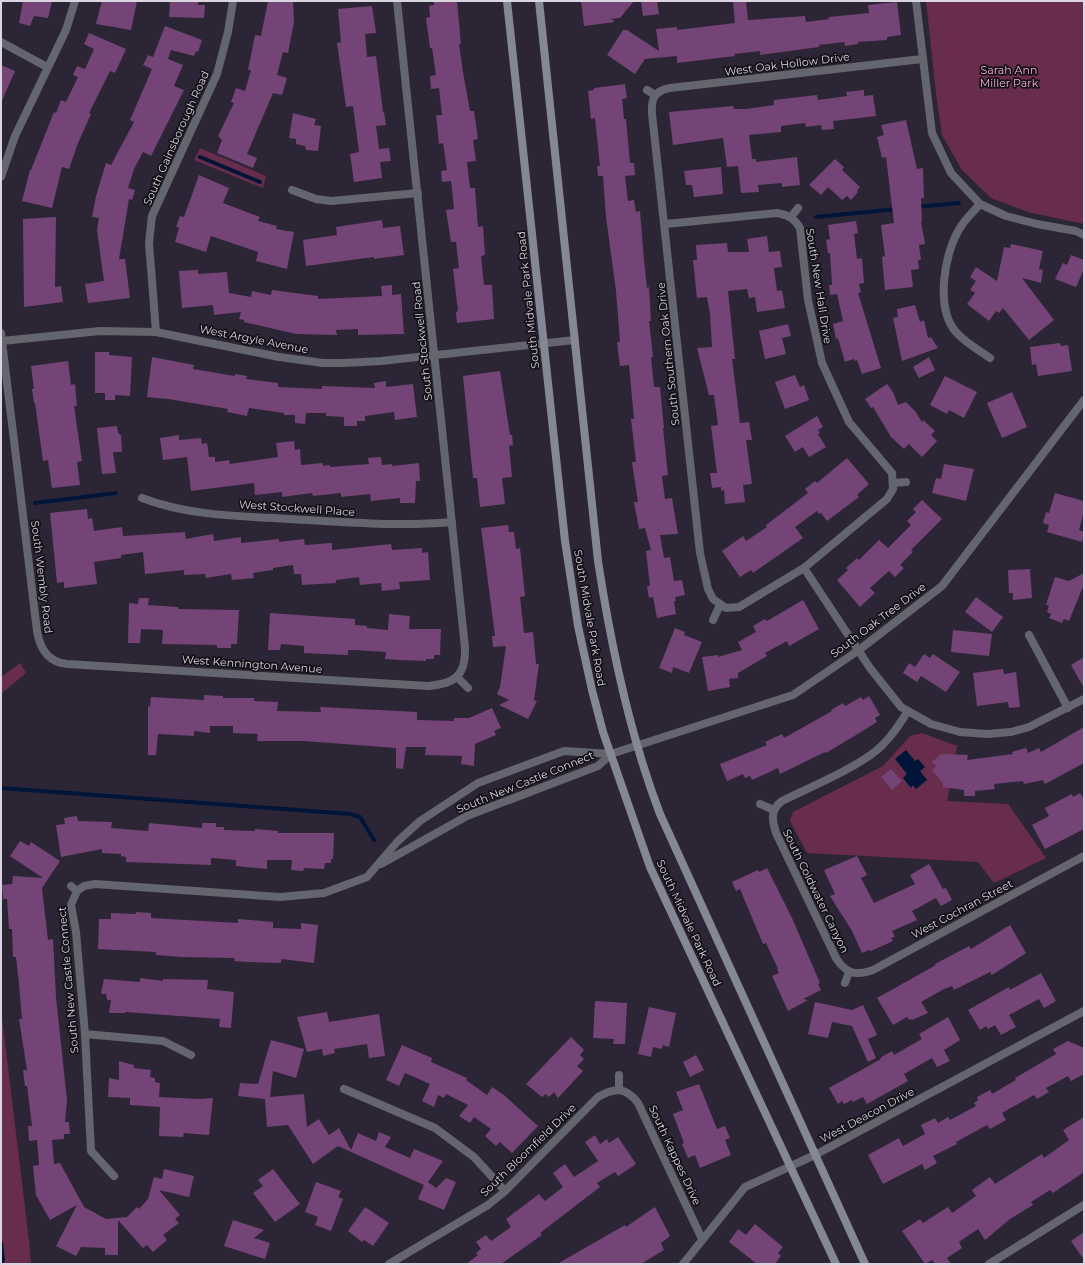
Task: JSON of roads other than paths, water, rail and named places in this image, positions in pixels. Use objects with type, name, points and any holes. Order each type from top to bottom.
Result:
[{"type":"main road","name":"South Midvale Park Road","points":[[507,1],[563,527],[573,598],[592,690],[611,754],[650,867],[836,1264]]},
{"type":"main road","name":"South Midvale Park Road","points":[[539,1],[602,582],[615,653],[638,747],[660,814],[864,1264]]},
{"type":"street","points":[[1,177],[15,136],[66,30],[75,1]]},
{"type":"street","name":"South Gainsborough Road","points":[[156,332],[149,243],[152,216],[217,74],[228,32],[233,1]]},
{"type":"street","name":"South Stockwell Road","points":[[397,1],[465,648],[463,668],[457,677]]},
{"type":"street","points":[[916,1],[932,133],[951,173],[980,204],[1006,216],[1037,224],[1076,231],[1084,235]]},
{"type":"street","points":[[1,42],[48,67]]},
{"type":"street","name":"West Oak Hollow Drive","points":[[655,95],[670,88],[922,59]]},
{"type":"street","points":[[648,90],[655,95]]},
{"type":"street","name":"South Southern Oak Drive","points":[[655,95],[652,104],[652,114],[666,224],[700,553],[708,589],[713,598],[721,606]]},
{"type":"street","points":[[292,190],[316,200],[331,201],[418,193]]},
{"type":"street","points":[[980,204],[960,228],[948,254],[943,286],[947,314],[956,332],[990,358]]},
{"type":"street","points":[[666,224],[765,214],[786,214],[791,217],[798,208]]},
{"type":"street","name":"South New Hall Drive","points":[[791,217],[800,228],[808,300],[822,362],[849,422],[892,473],[894,483]]},
{"type":"street","name":"West Argyle Avenue","points":[[1,337],[93,331],[156,332],[271,356],[323,363],[361,363],[575,340]]},
{"type":"street","name":"South Wembly Road","points":[[1,337],[37,631],[41,647],[46,654]]},
{"type":"street","name":"South Oak Tree Drive","points":[[611,754],[638,747],[793,695],[860,650],[942,586],[1084,400]]},
{"type":"street","points":[[713,620],[721,606],[732,608],[739,607],[804,568],[887,499],[893,489],[894,483],[906,482]]},
{"type":"street","name":"West Stockwell Place","points":[[142,498],[171,508],[204,514],[389,525],[415,525],[452,522]]},
{"type":"street","points":[[804,568],[846,634],[860,650],[870,668],[901,707],[931,724],[960,732],[987,734],[1011,732],[1029,727],[1084,699]]},
{"type":"street","points":[[1029,635],[1068,708]]},
{"type":"street","name":"West Kennington Avenue","points":[[46,654],[51,660],[67,664],[428,686],[449,682],[457,677]]},
{"type":"street","points":[[457,677],[468,688]]},
{"type":"street","points":[[760,804],[773,812],[782,801],[835,774],[877,750],[890,737],[908,711]]},
{"type":"street","name":"South New Castle Connect","points":[[114,1176],[91,1151],[85,1034],[76,932],[71,905],[74,888],[108,884],[280,897],[324,893],[367,877],[398,841],[420,821],[478,784],[564,751],[611,754]]},
{"type":"street","name":"South New Castle Connect","points":[[377,866],[467,816],[598,766],[611,754]]},
{"type":"street","name":"South Coldwater Canyon","points":[[773,812],[776,833],[829,945],[840,966],[849,972]]},
{"type":"street","name":"West Cochran Street","points":[[849,972],[856,974],[873,970],[1084,856]]},
{"type":"street","points":[[845,982],[849,972]]},
{"type":"street","name":"West Deacon Drive","points":[[683,1264],[745,1187],[815,1155],[1084,1011]]},
{"type":"street","points":[[85,1034],[163,1041],[191,1056]]},
{"type":"street","points":[[619,1075],[619,1090]]},
{"type":"street","points":[[344,1089],[435,1128],[474,1157],[505,1190]]},
{"type":"street","name":"South Bloomfield Drive","points":[[389,1264],[488,1205],[505,1190],[598,1096],[606,1092],[619,1090]]},
{"type":"street","name":"South Kappes Drive","points":[[619,1090],[632,1095],[638,1103],[702,1239]]},
{"type":"street","points":[[989,1264],[1084,1205]]},
{"type":"water","points":[[906,750],[915,761],[918,759],[925,767],[920,771],[927,780],[916,789],[913,785],[911,788],[903,778],[907,774],[895,759]]},
{"type":"waterway","points":[[200,157],[260,182]]},
{"type":"waterway","points":[[916,207],[959,203]]},
{"type":"waterway","points":[[816,217],[897,209]]},
{"type":"waterway","points":[[35,503],[116,493]]},
{"type":"waterway","points":[[1,788],[350,814],[360,817],[374,840]]},
{"type":"waterway","points":[[1,1243],[3,1260],[1,1264]]},
{"type":"park label","name":"Sarah Ann Miller Park","points":[[1009,76]]}]
